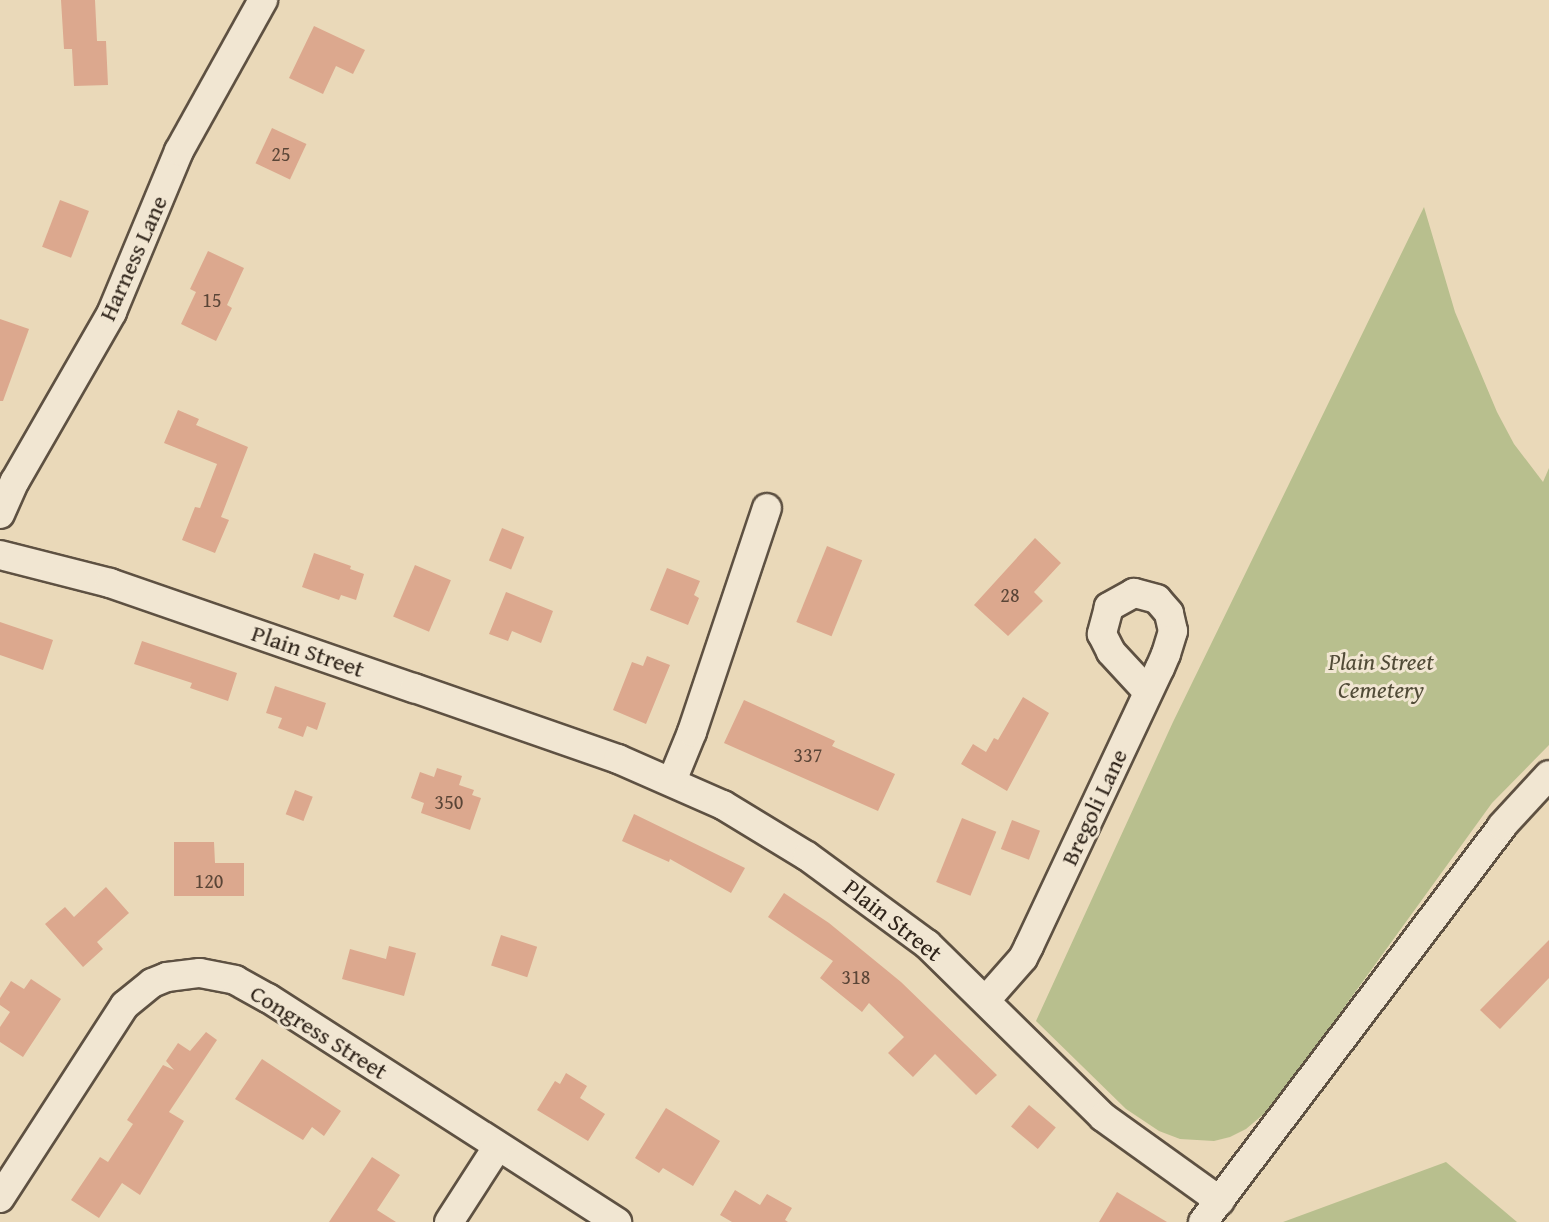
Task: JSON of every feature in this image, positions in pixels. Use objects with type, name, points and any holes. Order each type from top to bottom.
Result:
[{"type":"street","name":"Harness Lane","points":[[0,514],[15,481],[112,312],[179,151],[263,0]]},
{"type":"street","points":[[672,781],[692,732],[767,508]]},
{"type":"street","name":"Plain Street","points":[[0,555],[110,583],[618,759],[672,781],[745,817],[807,856],[927,944],[1103,1117],[1211,1211],[1502,826],[1549,775]]},
{"type":"street","name":"Bregoli Lane","points":[[986,1000],[1023,958],[1148,692],[1173,631],[1169,613],[1162,604],[1146,594],[1128,595],[1109,607],[1102,622],[1107,646],[1148,692]]},
{"type":"street","name":"Congress Street","points":[[0,1198],[125,1005],[152,983],[184,974],[217,976],[251,988],[617,1222]]},
{"type":"street","points":[[449,1222],[498,1146]]},
{"type":"green space","name":"Plain Street Cemetery","points":[[1424,207],[1455,312],[1497,412],[1514,444],[1543,482],[1549,468],[1549,745],[1492,803],[1272,1107],[1246,1129],[1230,1137],[1214,1141],[1180,1139],[1159,1131],[1126,1109],[1036,1021],[1173,722]]},
{"type":"green space","points":[[1446,1162],[1517,1222],[1283,1222]]},
{"type":"building","points":[[61,0],[95,0],[97,41],[106,41],[108,85],[74,86],[72,49],[64,49]]},
{"type":"building","points":[[314,26],[365,50],[353,74],[336,66],[323,94],[289,78]]},
{"type":"building","points":[[272,128],[306,144],[290,179],[256,163]]},
{"type":"building","points":[[60,200],[89,211],[71,258],[42,247]]},
{"type":"building","points":[[208,251],[244,268],[227,305],[232,308],[216,341],[181,324],[196,292],[190,289]]},
{"type":"building","points":[[0,319],[29,329],[3,401],[0,401]]},
{"type":"building","points":[[178,410],[199,419],[196,425],[248,447],[221,517],[229,520],[215,553],[182,540],[195,507],[200,508],[217,464],[164,443]]},
{"type":"building","points":[[502,528],[524,537],[511,569],[489,560]]},
{"type":"building","points":[[1035,538],[1061,563],[1034,592],[1043,601],[1008,636],[974,605]]},
{"type":"building","points":[[827,546],[862,560],[832,636],[796,622]]},
{"type":"building","points":[[314,553],[364,574],[356,600],[341,595],[339,600],[302,587]]},
{"type":"building","points":[[415,565],[451,580],[429,632],[393,617]]},
{"type":"building","points":[[667,568],[700,581],[694,595],[699,598],[688,625],[650,610]]},
{"type":"building","points":[[506,592],[553,611],[541,643],[512,631],[508,641],[489,634]]},
{"type":"building","points":[[0,622],[53,640],[43,670],[0,655]]},
{"type":"building","points":[[142,641],[237,673],[228,701],[190,688],[192,683],[134,664]]},
{"type":"building","points":[[647,656],[670,665],[646,724],[613,710],[632,662],[643,666]]},
{"type":"building","points":[[275,686],[326,703],[317,730],[307,726],[303,737],[278,728],[282,718],[266,713]]},
{"type":"building","points":[[1023,697],[1049,713],[1007,791],[961,764],[973,744],[986,752],[994,738],[998,740]]},
{"type":"building","points":[[744,700],[835,741],[832,746],[895,774],[878,811],[724,743]]},
{"type":"building","points":[[437,768],[462,776],[459,785],[474,790],[472,795],[481,798],[470,830],[421,813],[424,803],[411,798],[420,772],[434,777]]},
{"type":"building","points":[[295,790],[313,797],[303,821],[286,814]]},
{"type":"building","points":[[634,814],[745,868],[731,893],[670,859],[669,862],[622,841]]},
{"type":"building","points":[[962,818],[996,832],[970,896],[936,882]]},
{"type":"building","points":[[1012,820],[1040,831],[1029,860],[1001,849]]},
{"type":"building","points":[[174,842],[214,842],[215,863],[244,863],[244,896],[174,896]]},
{"type":"building","points":[[106,887],[129,913],[97,942],[103,949],[83,967],[45,924],[65,907],[74,917]]},
{"type":"building","points":[[784,893],[829,923],[901,982],[997,1075],[976,1095],[935,1054],[913,1077],[888,1053],[904,1037],[869,1003],[862,1012],[820,978],[833,961],[768,917]]},
{"type":"building","points":[[501,935],[537,947],[527,977],[491,965]]},
{"type":"building","points":[[1549,940],[1549,978],[1500,1029],[1480,1010]]},
{"type":"building","points":[[389,946],[416,953],[404,996],[342,979],[350,949],[386,959]]},
{"type":"building","points":[[31,979],[61,999],[23,1057],[0,1042],[0,1027],[10,1012],[0,1005],[0,998],[11,981],[24,989]]},
{"type":"building","points":[[206,1032],[217,1040],[169,1112],[184,1121],[140,1195],[122,1183],[99,1218],[71,1200],[100,1157],[108,1162],[133,1124],[127,1120],[163,1065],[174,1070],[166,1061],[178,1043],[190,1051]]},
{"type":"building","points":[[262,1059],[341,1111],[324,1136],[312,1127],[303,1140],[235,1099]]},
{"type":"building","points":[[566,1073],[587,1086],[580,1098],[605,1114],[588,1141],[537,1110],[555,1081],[560,1084]]},
{"type":"building","points":[[1029,1105],[1056,1127],[1038,1149],[1011,1126]]},
{"type":"building","points":[[666,1108],[720,1141],[693,1186],[663,1168],[659,1173],[635,1158]]},
{"type":"building","points":[[372,1157],[400,1175],[377,1210],[396,1222],[329,1222]]},
{"type":"building","points":[[735,1190],[760,1205],[767,1194],[792,1208],[785,1220],[788,1222],[732,1222],[720,1215]]},
{"type":"building","points":[[1117,1192],[1167,1222],[1099,1222]]}]
